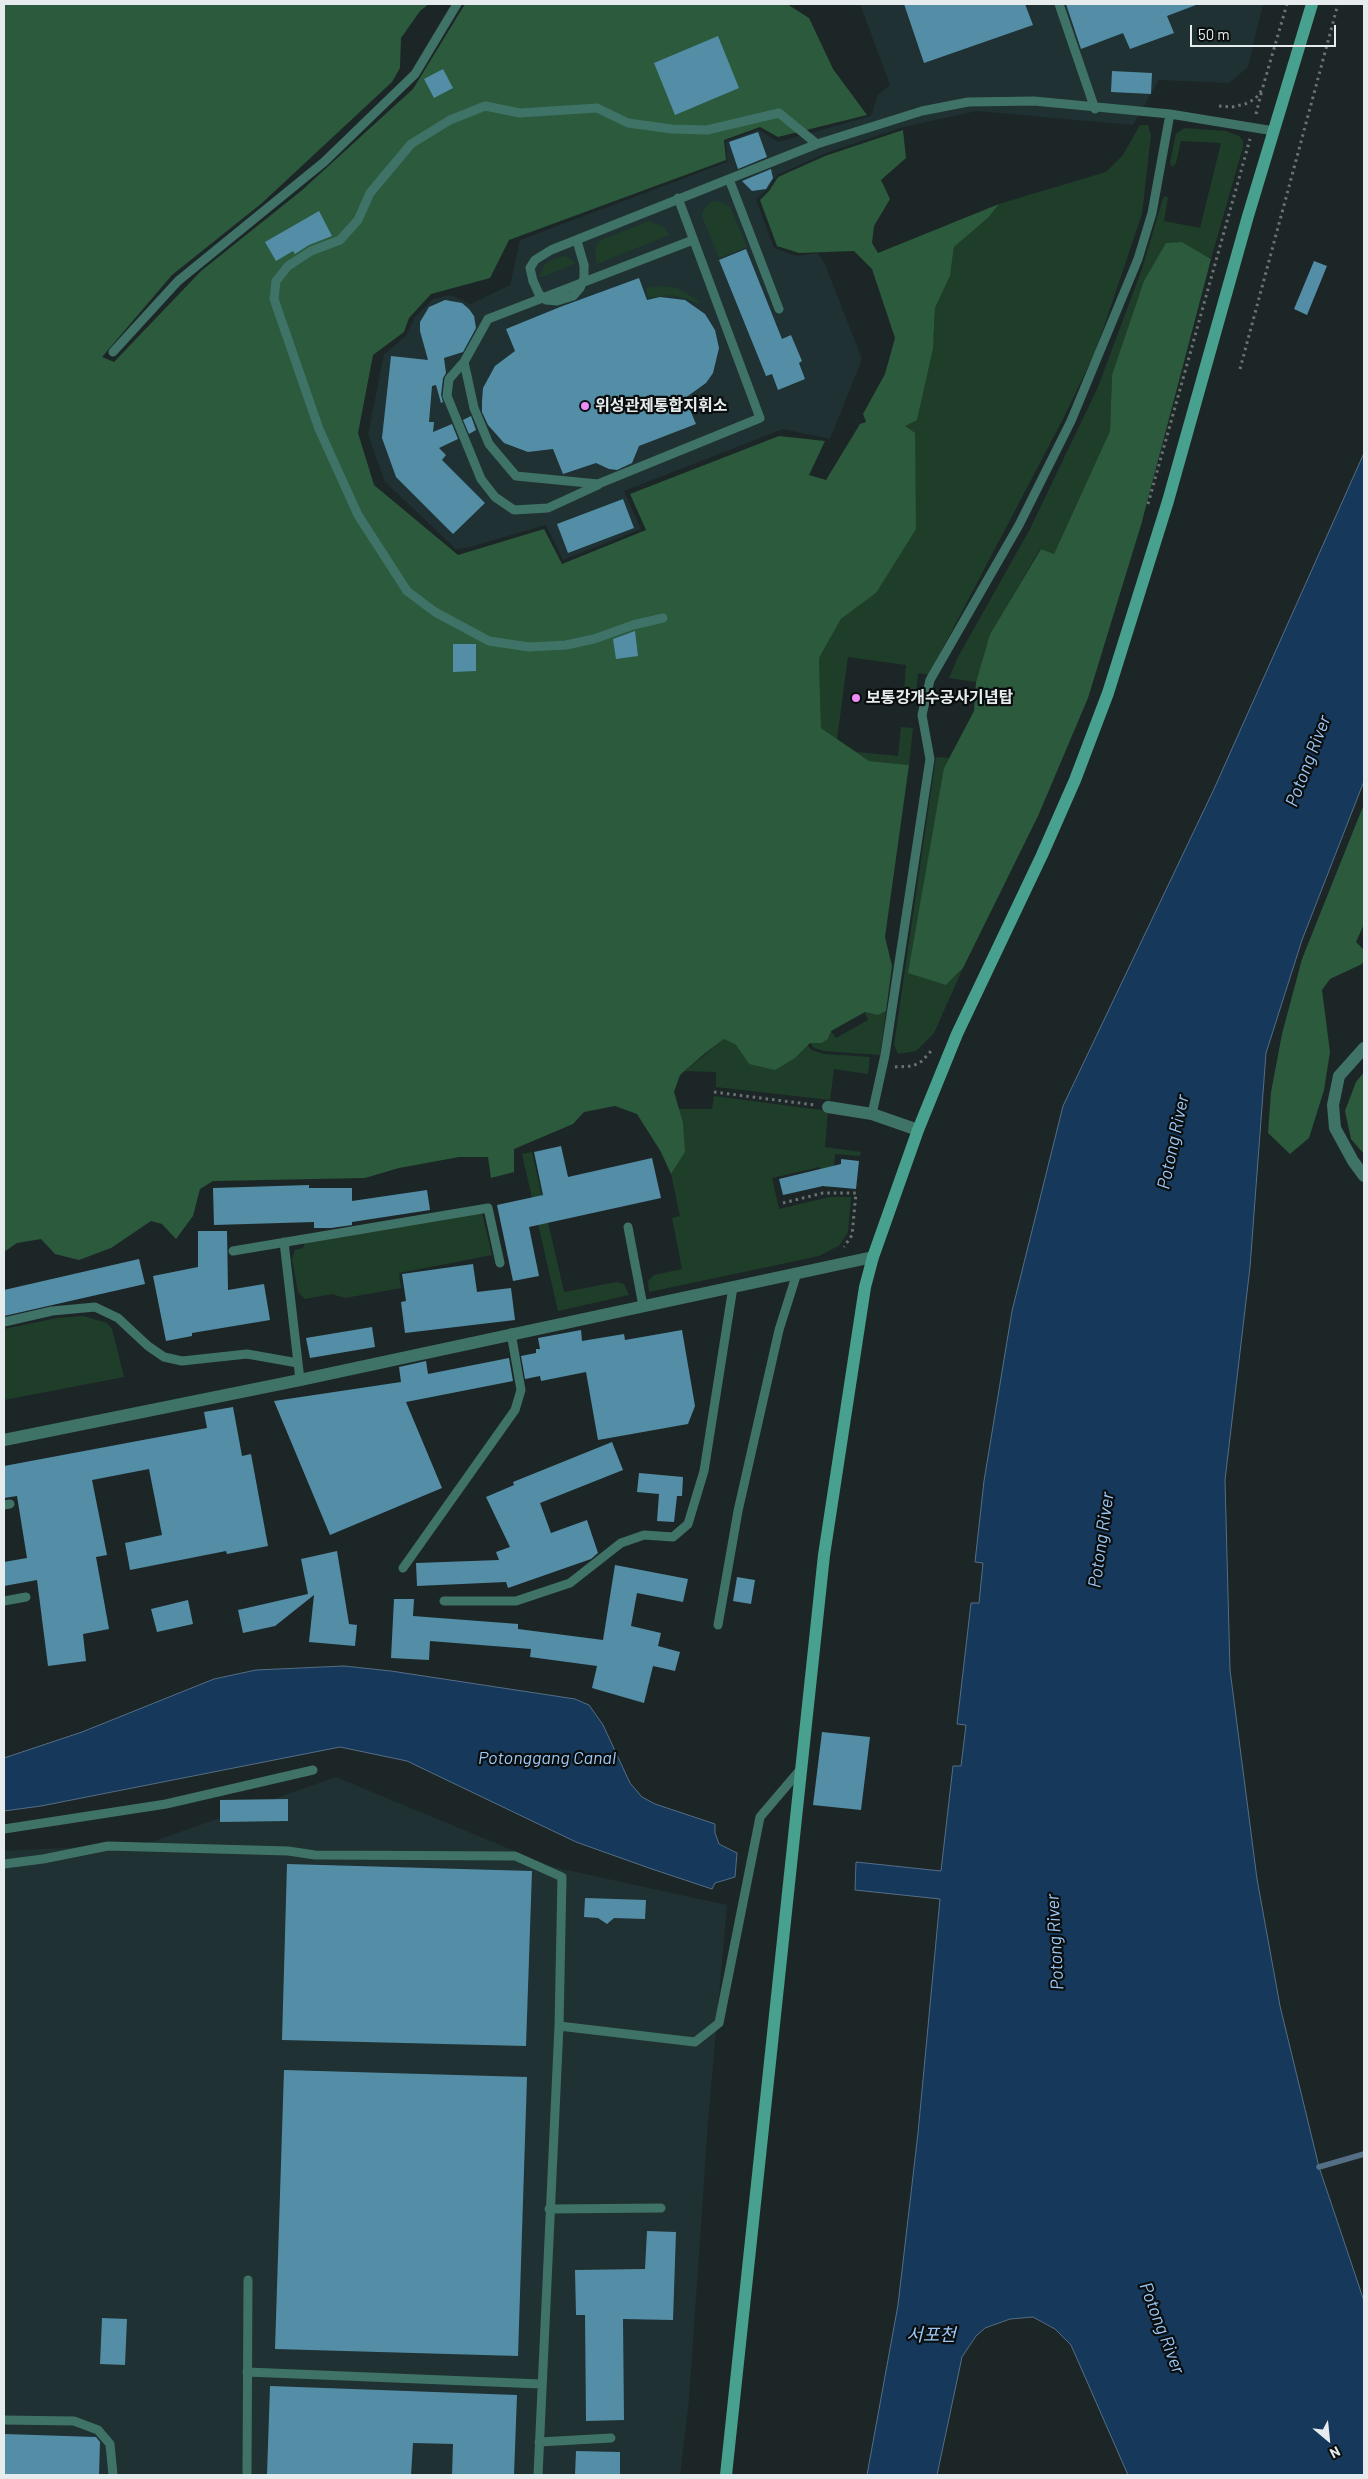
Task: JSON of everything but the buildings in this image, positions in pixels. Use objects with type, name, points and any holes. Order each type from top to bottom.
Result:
[{"type":"main road","points":[[726,2475],[824,1555],[865,1287],[918,1130],[957,1034],[1075,780],[1108,693],[1168,501],[1312,4]]},
{"type":"street","points":[[1364,1048],[1339,1076],[1333,1105],[1335,1128],[1353,1162],[1364,1176]]},
{"type":"street","points":[[828,1107],[872,1114],[918,1130]]},
{"type":"street","points":[[4,1440],[300,1380],[511,1333],[874,1257]]},
{"type":"lane","points":[[113,352],[178,281],[324,162],[414,74],[457,4]]},
{"type":"lane","points":[[1059,4],[1094,109]]},
{"type":"lane","points":[[577,241],[584,265],[584,278],[580,288],[572,296],[557,301],[546,300],[538,294],[530,268],[536,260],[551,250],[817,144],[922,111],[968,102],[1034,101],[1094,109],[1170,114],[1274,131]]},
{"type":"lane","points":[[663,618],[633,625],[594,639],[566,644],[529,647],[488,641],[435,612],[407,591],[358,515],[319,429],[274,299],[276,281],[288,266],[311,251],[340,240],[358,220],[370,193],[411,144],[450,120],[484,106],[520,113],[597,108],[628,123],[672,129],[707,130],[779,113],[817,144]]},
{"type":"lane","points":[[872,1114],[883,1066],[930,759],[922,715],[930,680],[1019,525],[1071,420],[1098,358],[1138,258],[1152,213],[1170,114]]},
{"type":"lane","points":[[729,179],[779,309]]},
{"type":"lane","points":[[678,198],[760,418],[598,484],[548,508],[514,510],[495,497],[481,478],[447,396],[449,379],[464,362],[488,318],[693,240]]},
{"type":"lane","points":[[464,362],[474,408],[489,444],[516,476],[598,484]]},
{"type":"lane","points":[[233,1251],[488,1208],[500,1263]]},
{"type":"lane","points":[[628,1227],[643,1306]]},
{"type":"lane","points":[[284,1242],[300,1380]]},
{"type":"lane","points":[[718,1625],[738,1511],[770,1368],[779,1330],[798,1273]]},
{"type":"lane","points":[[444,1601],[516,1601],[570,1583],[621,1544],[644,1535],[673,1537],[688,1524],[704,1471],[733,1287]]},
{"type":"lane","points":[[4,1322],[52,1311],[95,1307],[118,1318],[148,1346],[164,1357],[182,1362],[247,1354],[298,1363]]},
{"type":"lane","points":[[403,1568],[515,1410],[521,1390],[511,1333]]},
{"type":"lane","points":[[4,1601],[26,1597]]},
{"type":"lane","points":[[559,2026],[694,2042],[719,2023],[760,1818],[802,1768]]},
{"type":"lane","points":[[4,1829],[166,1804],[313,1770]]},
{"type":"lane","points":[[4,1864],[43,1859],[108,1846],[288,1851],[315,1855],[515,1856],[562,1877],[559,2026],[538,2475]]},
{"type":"lane","points":[[549,2209],[661,2208]]},
{"type":"lane","points":[[247,2475],[248,2280]]},
{"type":"lane","points":[[247,2372],[541,2384]]},
{"type":"lane","points":[[4,2420],[74,2421],[98,2430],[110,2444],[113,2475]]},
{"type":"lane","points":[[539,2442],[611,2438]]},
{"type":"path","points":[[1215,106],[1232,107],[1245,104],[1255,99],[1262,90],[1287,4]]},
{"type":"path","points":[[1240,370],[1338,4]]},
{"type":"path","points":[[1148,507],[1248,153]]},
{"type":"path","points":[[883,1066],[913,1066],[922,1061],[934,1049]]},
{"type":"path","points":[[714,1092],[828,1107]]},
{"type":"path","points":[[783,1203],[823,1193],[856,1193],[852,1235],[842,1249]]},
{"type":"shaded area","name":"위성관제통합지휘소","points":[[860,4],[1263,4],[1248,67],[1229,83],[1159,80],[1133,125],[977,111],[903,127],[826,153],[777,175],[768,189],[756,199],[774,248],[797,256],[818,253],[824,262],[862,359],[830,439],[783,429],[624,491],[641,529],[563,560],[546,525],[470,547],[456,549],[385,482],[368,435],[384,354],[406,336],[415,317],[433,299],[450,295],[471,304],[510,285],[520,240],[727,162],[726,141],[759,130],[778,142],[871,116],[878,95],[890,85]]},
{"type":"shaded area","points":[[336,1777],[553,1867],[727,1905],[708,2122],[689,2400],[680,2475],[4,2475],[4,1851],[146,1844]]},
{"type":"green space","points":[[4,4],[429,4],[420,11],[401,38],[400,68],[392,82],[262,203],[172,275],[102,357],[114,362],[201,271],[301,191],[413,89],[465,4],[787,4],[809,18],[833,69],[867,115],[778,137],[760,127],[724,140],[726,160],[509,240],[490,278],[431,294],[409,318],[404,332],[373,355],[358,433],[374,485],[458,555],[544,529],[562,564],[646,530],[630,494],[779,436],[825,441],[809,475],[826,480],[860,424],[866,422],[863,414],[885,374],[895,338],[872,269],[854,251],[799,253],[777,246],[760,200],[769,191],[778,177],[825,156],[903,130],[906,158],[881,180],[890,199],[874,226],[872,243],[878,253],[999,204],[989,217],[954,247],[950,276],[935,308],[933,349],[917,420],[905,426],[915,433],[916,529],[876,593],[841,619],[819,658],[821,728],[869,761],[909,765],[885,937],[892,966],[886,1011],[878,1015],[865,1012],[831,1031],[828,1039],[822,1043],[810,1043],[795,1058],[775,1070],[749,1064],[736,1045],[724,1039],[704,1054],[680,1075],[674,1092],[683,1122],[685,1152],[671,1174],[661,1152],[637,1114],[615,1106],[584,1112],[573,1124],[514,1149],[514,1172],[491,1178],[488,1157],[459,1157],[399,1168],[365,1178],[213,1181],[200,1189],[193,1216],[176,1239],[162,1224],[151,1221],[111,1248],[79,1260],[55,1254],[41,1239],[17,1243],[4,1252]]},
{"type":"green space","points":[[1140,125],[1148,125],[1151,135],[1142,214],[1096,350],[1064,417],[930,675],[918,673],[916,694],[904,693],[906,665],[848,657],[837,739],[821,728],[819,658],[841,619],[876,593],[904,426],[917,419],[933,349],[935,308],[950,276],[954,247],[989,217],[999,204],[1106,172],[1123,155]]},
{"type":"green space","points":[[1184,128],[1226,131],[1239,136],[1243,141],[1243,147],[1211,259],[1182,242],[1112,375],[1110,431],[1054,554],[1040,549],[990,634],[976,682],[949,678],[958,657],[1030,529],[1098,387],[1142,269],[1163,198],[1166,196],[1168,198],[1164,221],[1200,228],[1221,143],[1181,141],[1176,163],[1172,167],[1170,163],[1176,134]]},
{"type":"green space","points":[[718,201],[730,207],[747,247],[719,258],[702,216],[704,209],[710,203]]},
{"type":"green space","points":[[649,221],[664,227],[669,235],[597,264],[595,252],[597,244],[603,239]]},
{"type":"green space","points":[[1182,242],[1211,259],[1141,525],[1088,698],[1038,816],[963,968],[946,985],[908,973],[944,768],[974,711],[976,682],[990,634],[1041,549],[1054,554],[1110,431],[1112,375],[1144,281],[1166,243]]},
{"type":"green space","points":[[565,256],[576,263],[539,278],[545,264],[553,259]]},
{"type":"green space","points":[[660,286],[677,288],[700,302],[698,304],[685,298],[671,295],[648,298],[646,288]]},
{"type":"green space","points":[[901,727],[913,728],[909,765],[869,761],[856,752],[898,756]]},
{"type":"green space","points":[[936,757],[949,758],[944,768],[946,985],[963,968],[934,1033],[916,1051],[898,1054],[894,1045]]},
{"type":"green space","points":[[1364,804],[1364,924],[1356,942],[1364,950],[1364,960],[1362,964],[1330,979],[1322,990],[1330,1052],[1324,1090],[1309,1138],[1290,1154],[1268,1133],[1271,1092],[1282,1034],[1302,959]]},
{"type":"green space","points":[[886,1011],[880,1055],[824,1051],[814,1048],[810,1043],[822,1043],[828,1039],[831,1031],[836,1038],[868,1020],[865,1012],[878,1015]]},
{"type":"green space","points":[[724,1039],[736,1045],[749,1064],[795,1058],[807,1045],[812,1050],[824,1054],[870,1057],[868,1074],[834,1069],[830,1100],[716,1087],[716,1072],[685,1071]]},
{"type":"green space","points":[[1364,1072],[1364,1154],[1351,1139],[1345,1111],[1356,1082]]},
{"type":"green space","points":[[714,1096],[828,1111],[825,1147],[861,1152],[860,1156],[835,1154],[832,1187],[824,1187],[820,1167],[772,1178],[779,1209],[830,1197],[851,1197],[848,1232],[840,1245],[819,1256],[649,1292],[648,1281],[654,1275],[682,1269],[672,1218],[680,1216],[671,1174],[684,1152],[683,1122],[679,1109],[712,1109]]},
{"type":"green space","points":[[532,1152],[564,1292],[617,1282],[624,1284],[629,1295],[558,1311],[522,1154]]},
{"type":"green space","points":[[482,1213],[492,1255],[399,1273],[401,1288],[345,1298],[332,1294],[305,1299],[298,1292],[292,1259],[295,1250],[303,1248],[306,1240]]},
{"type":"green space","points":[[83,1316],[107,1323],[112,1329],[124,1377],[4,1400],[4,1329],[57,1318]]},
{"type":"water","points":[[1364,453],[1364,781],[1302,940],[1266,1053],[1250,1267],[1225,1480],[1230,1670],[1257,1879],[1280,2006],[1319,2167],[1364,2301],[1364,2475],[1128,2475],[1071,2345],[1055,2329],[1033,2317],[1010,2319],[985,2328],[976,2336],[962,2357],[937,2475],[867,2475],[898,2305],[918,2133],[940,1899],[855,1890],[856,1862],[941,1871],[953,1766],[961,1766],[966,1725],[957,1724],[971,1603],[979,1603],[983,1563],[975,1562],[984,1481],[1012,1311],[1063,1106],[1214,789]]},
{"type":"water","name":"Potonggang Canal","points":[[344,1666],[391,1671],[575,1699],[589,1705],[603,1725],[630,1783],[642,1797],[655,1804],[715,1824],[715,1833],[719,1844],[737,1853],[735,1877],[715,1883],[712,1889],[576,1842],[407,1761],[340,1747],[41,1806],[4,1811],[4,1758],[82,1732],[214,1679],[256,1670]]},
{"type":"waterway","points":[[1319,2167],[1364,2154]]},
{"type":"place","name":"위성관제통합지휘소","points":[[585,406]]},
{"type":"place","name":"보통강개수공사기념탑","points":[[856,698]]},
{"type":"water label","name":"Potong River","points":[[1308,761]]},
{"type":"water label","name":"Potong River","points":[[1173,1142]]},
{"type":"water label","name":"Potong River","points":[[1101,1540]]},
{"type":"water label","name":"Potong River","points":[[1055,1942]]},
{"type":"water label","name":"Potong River","points":[[1162,2328]]},
{"type":"water label","name":"서포천","points":[[931,2335]]}]
